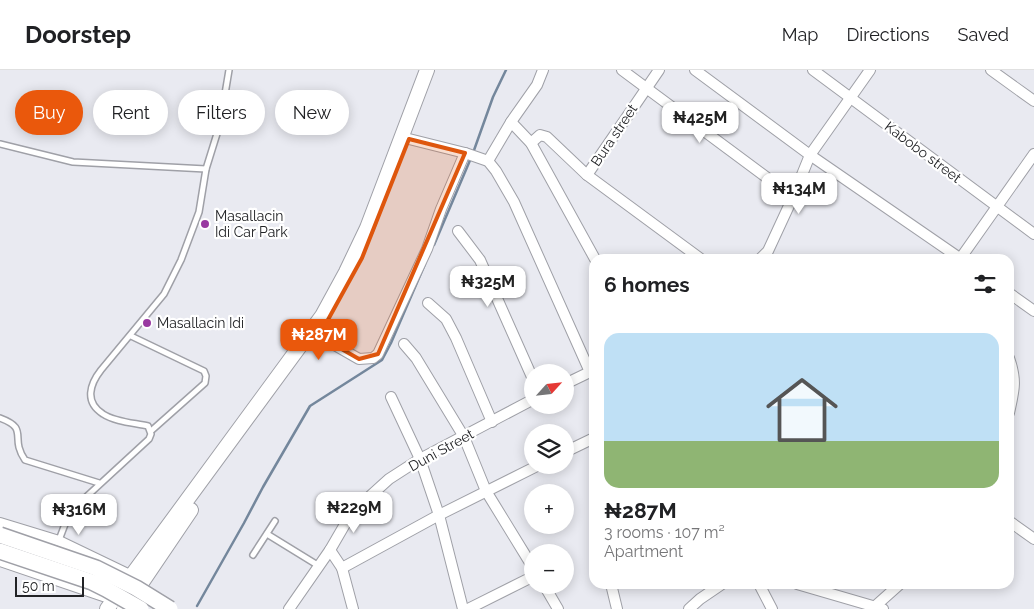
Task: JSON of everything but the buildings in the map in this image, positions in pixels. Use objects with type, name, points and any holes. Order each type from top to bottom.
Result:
[{"type":"main road","points":[[0,552],[92,582],[106,589],[124,607],[138,578],[322,316],[367,228],[426,70]]},
{"type":"main road","points":[[138,578],[190,512],[319,336],[336,308],[362,258],[386,201],[434,70]]},
{"type":"main road","points":[[0,536],[96,568],[136,588],[170,609]]},
{"type":"street","points":[[488,161],[511,122],[537,85],[543,70]]},
{"type":"street","points":[[622,70],[793,197]]},
{"type":"street","name":"Bura street","points":[[587,175],[659,70]]},
{"type":"street","points":[[695,70],[810,155],[954,254]]},
{"type":"street","name":"Kabobo street","points":[[813,70],[1034,234]]},
{"type":"street","points":[[771,254],[810,155],[870,70]]},
{"type":"street","points":[[991,70],[1034,101]]},
{"type":"street","points":[[511,122],[531,143],[592,254]]},
{"type":"street","points":[[531,143],[540,135],[547,137],[587,175],[694,254]]},
{"type":"street","points":[[409,139],[465,153],[488,161],[496,171],[514,202],[589,364]]},
{"type":"street","points":[[319,336],[359,359],[373,358],[378,354],[426,249],[465,153]]},
{"type":"street","points":[[964,254],[1034,154]]},
{"type":"street","points":[[458,231],[480,260],[526,364]]},
{"type":"street","points":[[1014,297],[1034,311]]},
{"type":"street","points":[[428,303],[446,319],[492,422]]},
{"type":"street","points":[[404,344],[416,358],[464,437],[486,491],[524,553]]},
{"type":"street","points":[[574,380],[589,372]]},
{"type":"street","points":[[1014,372],[1014,387]]},
{"type":"street","points":[[391,396],[420,459],[439,515],[463,609]]},
{"type":"street","name":"Duni Street","points":[[289,609],[330,550],[348,519],[389,479],[420,459],[524,404]]},
{"type":"street","points":[[574,448],[589,440]]},
{"type":"street","points":[[342,568],[439,515],[524,472]]},
{"type":"street","points":[[0,523],[59,541],[138,578]]},
{"type":"street","points":[[1014,524],[1034,539]]},
{"type":"street","points":[[330,550],[342,568],[353,609]]},
{"type":"street","points":[[0,562],[124,607]]},
{"type":"street","points":[[468,609],[524,581]]},
{"type":"street","points":[[612,589],[618,609]]},
{"type":"street","points":[[689,609],[715,589]]},
{"type":"street","points":[[762,589],[772,609]]},
{"type":"street","points":[[814,589],[877,608],[895,589]]},
{"type":"street","points":[[549,594],[558,609]]},
{"type":"lane","points":[[151,431],[148,426],[103,414],[94,404],[90,389],[95,378],[164,294],[181,260],[199,212],[206,170],[220,124],[229,70]]},
{"type":"lane","points":[[0,144],[73,162],[206,170]]},
{"type":"lane","points":[[59,541],[70,514],[100,483],[148,439],[151,431],[205,383],[206,376],[204,371],[130,336]]},
{"type":"lane","points":[[0,418],[16,426],[18,430],[17,444],[19,452],[25,460],[100,483]]},
{"type":"lane","points":[[253,555],[275,521]]},
{"type":"lane","points":[[267,534],[319,566]]},
{"type":"highlighted area","points":[[409,139],[465,153],[378,354],[359,359],[319,336],[362,258]]},
{"type":"waterway","points":[[473,153],[493,97],[506,70]]},
{"type":"waterway","points":[[434,245],[471,158]]},
{"type":"waterway","points":[[197,606],[310,406],[382,360],[425,264]]},
{"type":"place","name":"Masallacin Idi Car Park","points":[[205,224]]},
{"type":"place","name":"Masallacin Idi","points":[[147,323]]}]
